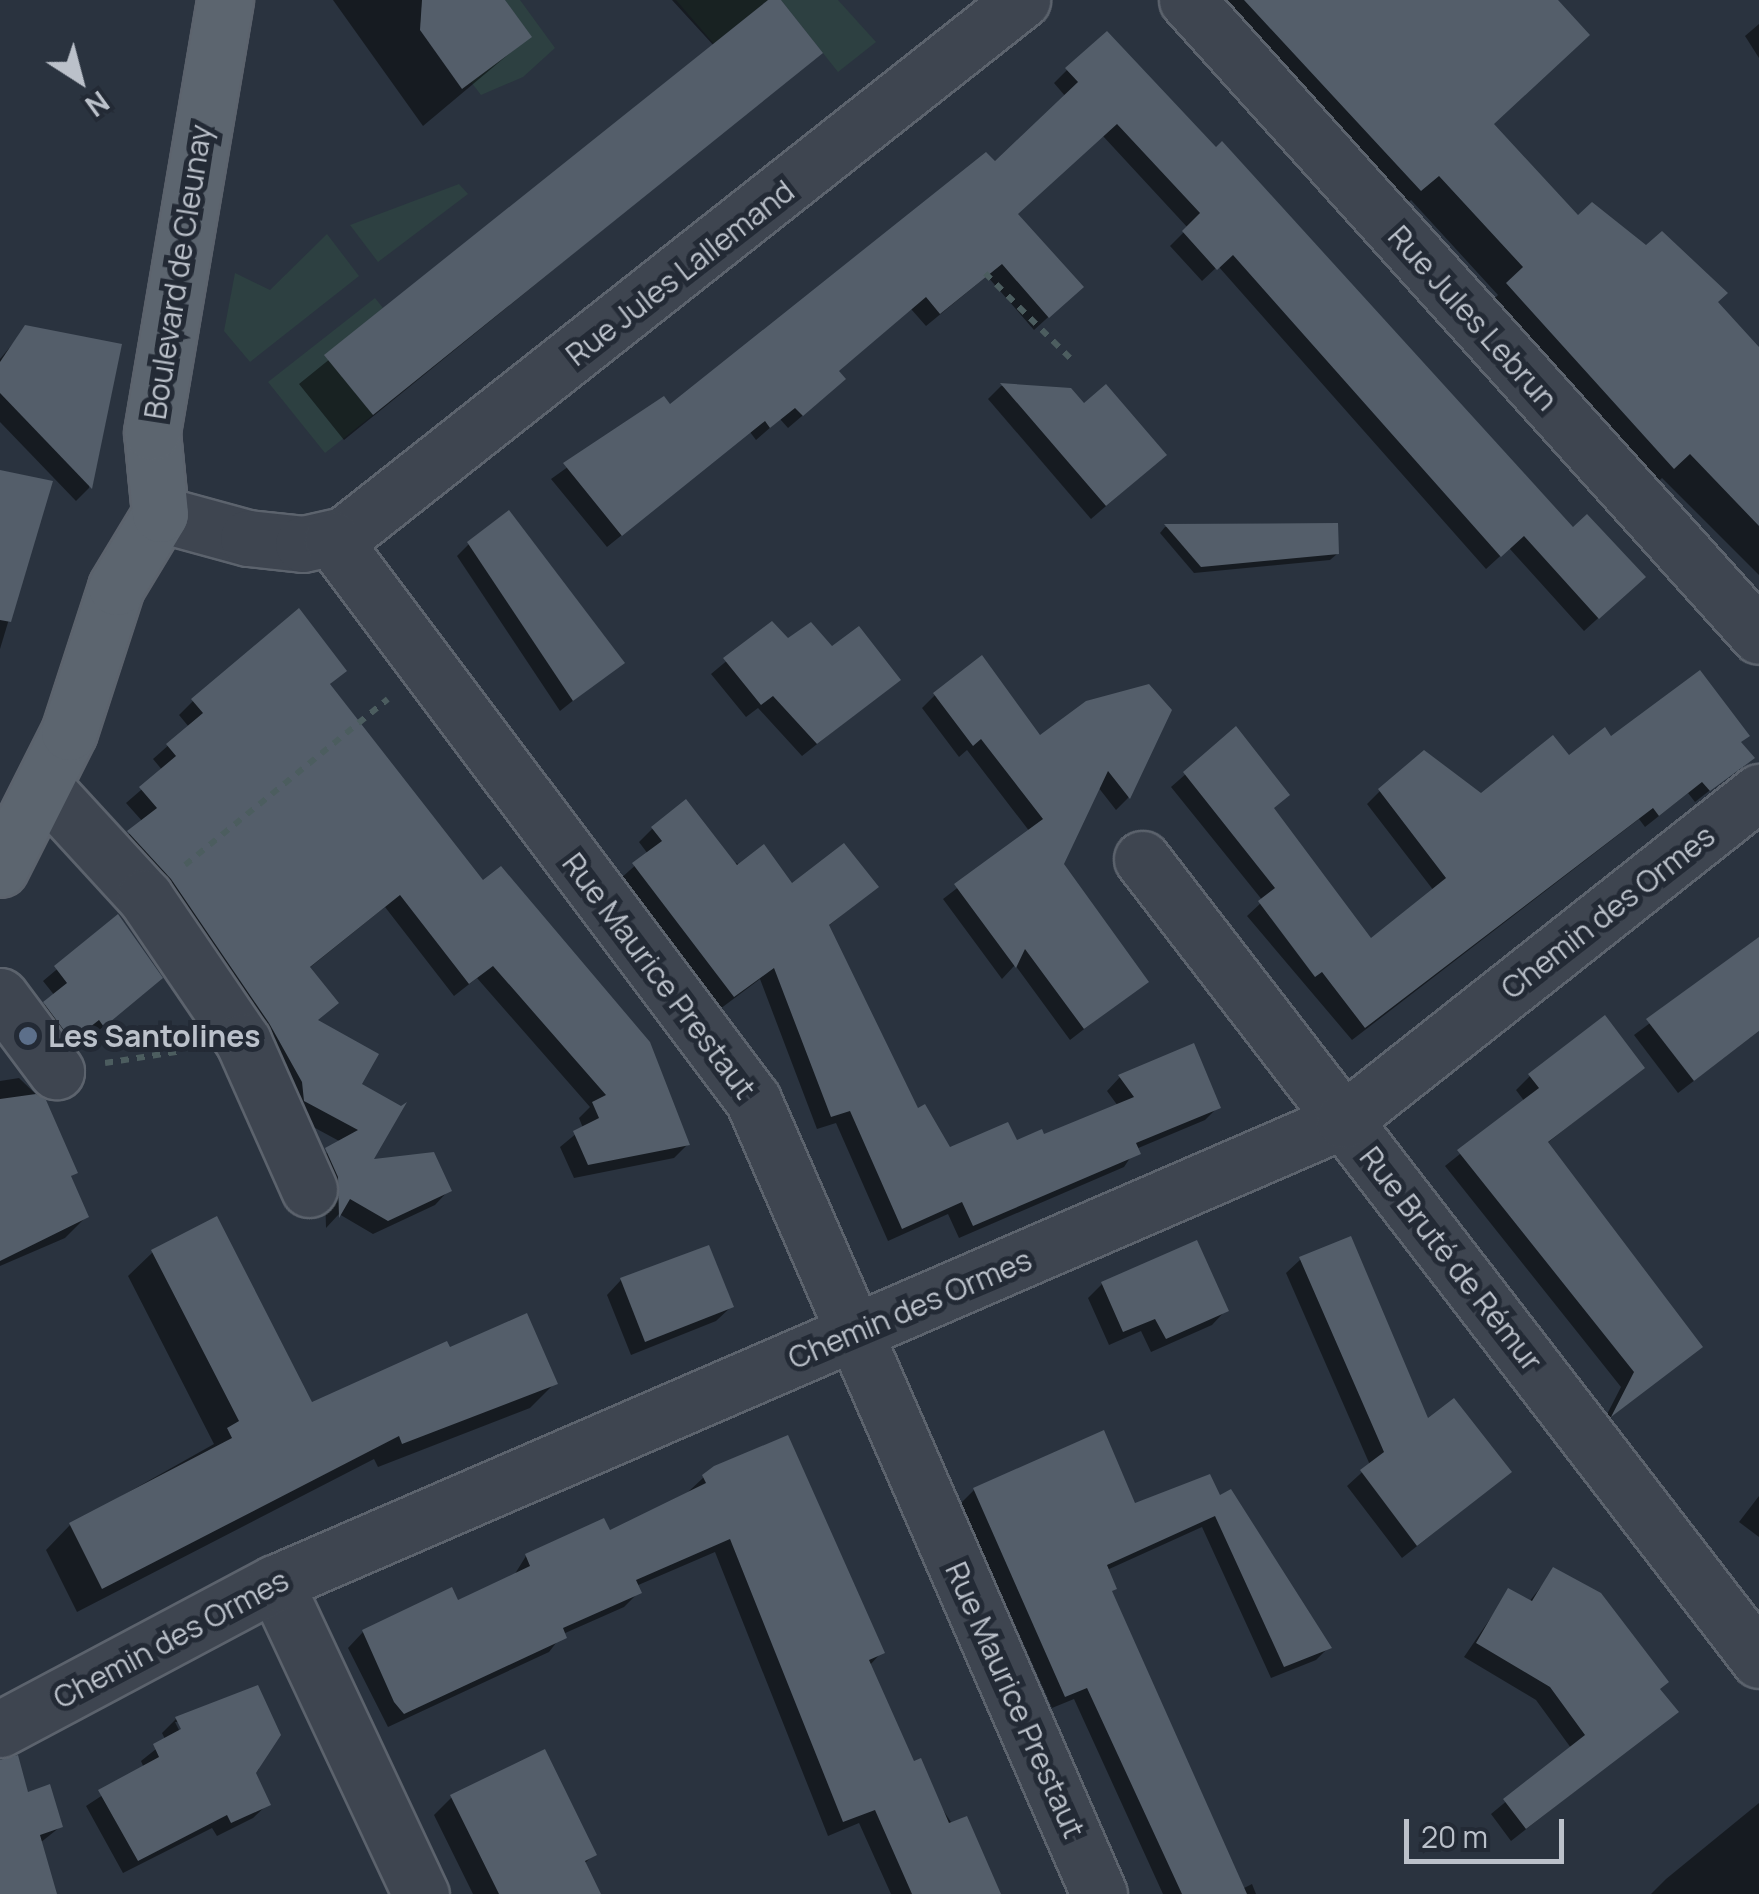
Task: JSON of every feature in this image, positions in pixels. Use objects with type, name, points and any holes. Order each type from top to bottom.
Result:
[{"type":"main road","name":"Boulevard de Cleunay","points":[[160,514],[152,432],[225,0]]},
{"type":"main road","points":[[0,869],[45,788],[116,587],[160,514]]},
{"type":"street","name":"Rue Jules Lallemand","points":[[332,539],[403,490],[1022,0]]},
{"type":"street","name":"Rue Jules Lebrun","points":[[1188,0],[1759,636]]},
{"type":"street","points":[[160,514],[248,538],[303,544],[332,539]]},
{"type":"street","name":"Rue Maurice Prestaut","points":[[332,539],[753,1100],[1099,1894]]},
{"type":"street","points":[[45,788],[145,897],[242,1041],[309,1189]]},
{"type":"street","name":"Chemin des Ormes","points":[[0,1729],[274,1583],[1344,1120],[1759,792]]},
{"type":"street","name":"Rue Bruté de Rémur","points":[[1142,859],[1759,1660]]},
{"type":"street","points":[[0,996],[56,1071]]},
{"type":"street","points":[[274,1583],[421,1894]]},
{"type":"path","points":[[985,273],[1074,362]]},
{"type":"path","points":[[145,897],[370,713]]},
{"type":"path","points":[[56,1071],[242,1041]]},
{"type":"shaded area","points":[[505,0],[520,0],[555,48],[523,77],[481,95],[471,82],[531,37]]},
{"type":"shaded area","points":[[676,0],[768,0],[714,44]]},
{"type":"shaded area","points":[[781,0],[838,0],[876,42],[838,72]]},
{"type":"shaded area","points":[[459,184],[468,194],[378,262],[350,225]]},
{"type":"shaded area","points":[[327,234],[359,276],[250,362],[224,331],[235,273],[270,290]]},
{"type":"shaded area","points":[[375,298],[383,308],[325,355],[373,415],[325,453],[268,382]]},
{"type":"building","points":[[422,0],[505,0],[532,37],[462,89],[420,30]]},
{"type":"building","points":[[768,0],[781,0],[823,53],[373,415],[324,355]]},
{"type":"building","points":[[1244,0],[1558,0],[1590,35],[1494,124],[1578,215],[1592,202],[1646,245],[1662,231],[1728,293],[1718,302],[1759,347],[1759,526],[1690,454],[1674,469],[1506,283],[1523,267],[1439,176],[1421,191]]},
{"type":"building","points":[[1107,31],[1216,147],[1222,141],[1573,527],[1587,514],[1646,577],[1599,619],[1524,536],[1501,557],[1233,255],[1217,270],[1182,231],[1200,213],[1117,124],[1018,214],[1084,287],[1049,318],[1002,264],[940,314],[926,297],[839,371],[846,379],[803,416],[795,408],[770,428],[765,421],[622,536],[563,463],[664,396],[670,404],[986,152],[995,161],[1078,82],[1065,68]]},
{"type":"building","points":[[25,325],[122,344],[92,489],[0,393],[0,362]]},
{"type":"building","points":[[1000,383],[1071,388],[1084,403],[1106,384],[1167,455],[1106,506]]},
{"type":"building","points":[[0,470],[53,481],[11,622],[0,620]]},
{"type":"building","points":[[509,510],[625,663],[573,701],[467,542]]},
{"type":"building","points":[[1338,523],[1339,554],[1201,567],[1164,524]]},
{"type":"building","points":[[299,608],[347,671],[330,684],[483,880],[501,866],[650,1042],[690,1145],[588,1165],[573,1131],[599,1118],[592,1102],[606,1095],[493,966],[469,984],[400,895],[310,967],[339,1003],[318,1020],[379,1054],[362,1084],[401,1106],[407,1102],[374,1159],[434,1152],[452,1191],[388,1221],[350,1199],[339,1218],[338,1177],[325,1148],[358,1130],[304,1101],[302,1082],[269,1023],[171,879],[127,831],[157,808],[139,787],[176,756],[166,744],[203,713],[191,699]]},
{"type":"building","points":[[772,621],[788,638],[811,622],[832,646],[859,626],[901,680],[817,744],[773,696],[761,705],[723,658]]},
{"type":"building","points":[[982,655],[1040,735],[1086,701],[1149,684],[1172,710],[1130,799],[1108,771],[1064,864],[1149,982],[1084,1029],[1025,949],[1016,968],[954,884],[1043,819],[981,739],[973,746],[933,693]]},
{"type":"building","points":[[1700,670],[1750,736],[1741,742],[1755,758],[1710,791],[1702,782],[1659,816],[1653,808],[1365,1028],[1322,972],[1315,977],[1258,901],[1275,888],[1183,772],[1236,726],[1290,795],[1274,808],[1371,938],[1446,878],[1378,789],[1424,750],[1481,793],[1553,735],[1569,755],[1605,727],[1611,736]]},
{"type":"building","points":[[686,799],[737,865],[764,844],[792,883],[844,843],[879,887],[829,925],[918,1108],[925,1104],[950,1147],[1008,1122],[1017,1140],[1042,1129],[1044,1134],[1134,1097],[1118,1075],[1194,1043],[1221,1108],[1136,1143],[1141,1154],[973,1226],[962,1202],[902,1229],[850,1111],[831,1117],[774,968],[734,997],[632,863],[662,841],[651,827]]},
{"type":"building","points":[[118,914],[163,978],[104,1027],[99,1020],[72,1041],[43,1002],[67,983],[54,966]]},
{"type":"building","points":[[1759,937],[1759,1031],[1694,1081],[1646,1019]]},
{"type":"building","points":[[1605,1015],[1645,1068],[1548,1142],[1703,1347],[1611,1417],[1634,1372],[1457,1150],[1539,1088],[1528,1074]]},
{"type":"building","points":[[36,1094],[46,1100],[78,1173],[71,1176],[89,1217],[0,1261],[0,1099]]},
{"type":"building","points":[[217,1216],[312,1402],[447,1341],[450,1347],[527,1313],[558,1384],[402,1444],[399,1436],[102,1589],[69,1523],[232,1438],[227,1428],[239,1421],[151,1250]]},
{"type":"building","points":[[1351,1236],[1428,1418],[1454,1398],[1512,1472],[1417,1546],[1360,1470],[1384,1452],[1299,1257]]},
{"type":"building","points":[[1197,1240],[1229,1311],[1166,1339],[1155,1319],[1123,1332],[1101,1282]]},
{"type":"building","points":[[709,1245],[734,1307],[645,1342],[620,1278]]},
{"type":"building","points":[[1104,1430],[1135,1503],[1210,1474],[1220,1495],[1231,1489],[1332,1648],[1284,1667],[1215,1516],[1107,1565],[1117,1589],[1112,1591],[1247,1894],[1182,1894],[1087,1688],[1065,1697],[973,1488]]},
{"type":"building","points":[[788,1435],[885,1653],[869,1660],[914,1761],[921,1758],[949,1823],[967,1816],[1001,1894],[912,1894],[875,1810],[843,1822],[730,1539],[636,1580],[642,1593],[563,1628],[567,1638],[404,1714],[394,1702],[362,1630],[452,1587],[458,1600],[530,1566],[525,1554],[604,1518],[610,1530],[706,1483],[702,1475],[714,1466]]},
{"type":"building","points":[[1553,1567],[1601,1593],[1669,1682],[1660,1689],[1679,1712],[1526,1829],[1503,1799],[1585,1735],[1550,1687],[1476,1643],[1508,1588],[1532,1601]]},
{"type":"building","points":[[258,1685],[281,1735],[256,1773],[271,1805],[231,1823],[227,1815],[138,1861],[98,1790],[159,1757],[153,1744],[181,1729],[175,1717]]},
{"type":"building","points":[[545,1749],[597,1855],[585,1861],[601,1894],[499,1894],[450,1795]]},
{"type":"building","points":[[18,1755],[28,1792],[50,1784],[63,1827],[40,1835],[57,1894],[0,1894],[0,1760]]},
{"type":"place","name":"Les Santolines","points":[[28,1036]]}]
